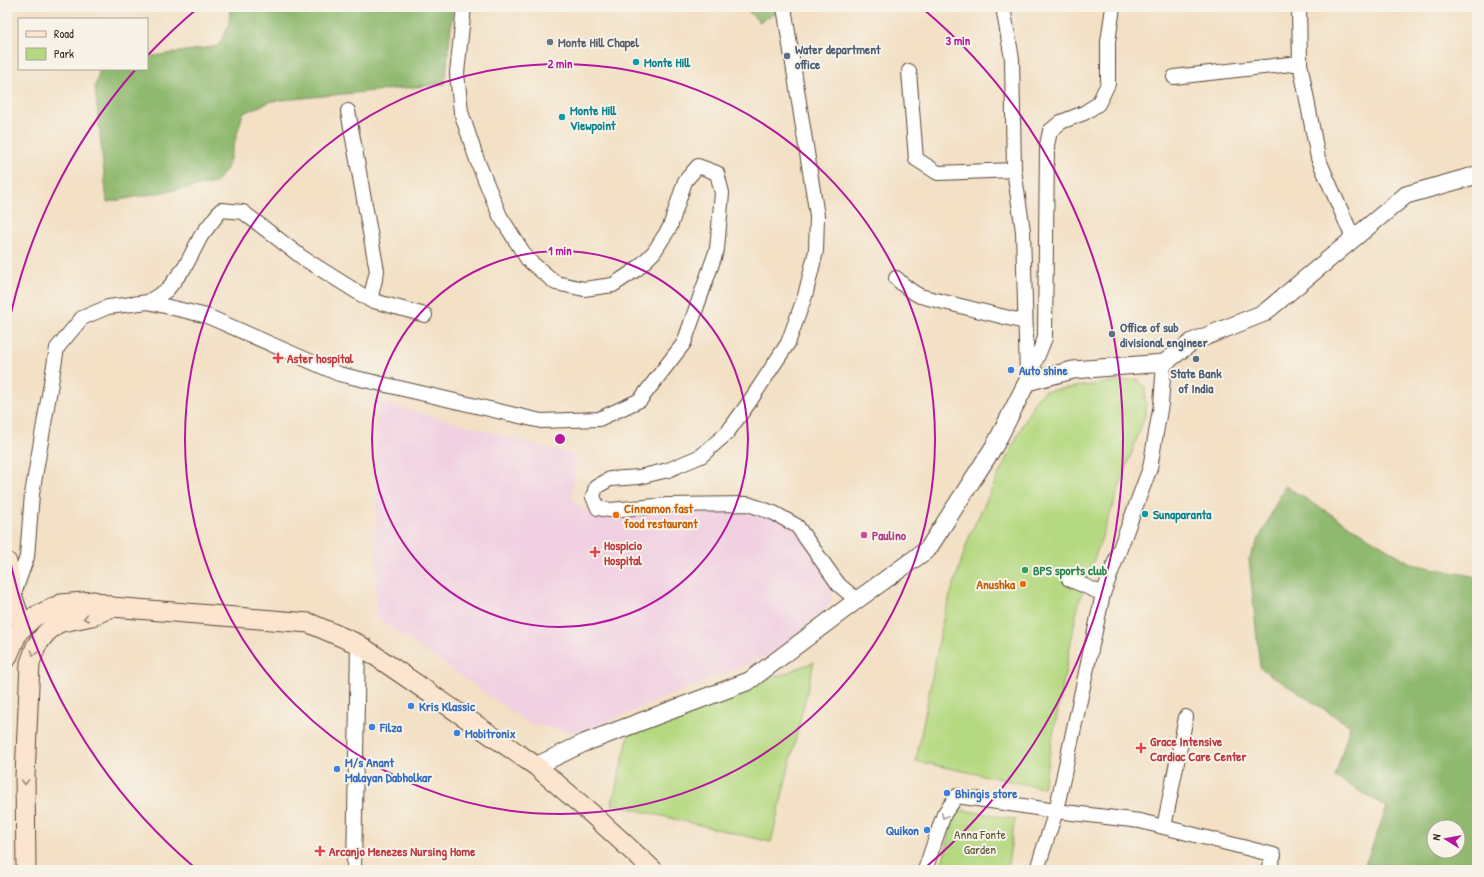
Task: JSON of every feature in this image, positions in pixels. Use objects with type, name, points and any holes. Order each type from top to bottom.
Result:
[{"type":"main road","points":[[7,562],[13,598],[15,627],[18,632],[7,658]]},
{"type":"main road","points":[[15,627],[61,604],[94,601],[112,607],[309,623],[358,644],[536,766],[592,814],[653,870]]},
{"type":"main road","points":[[26,870],[25,776],[28,678],[30,663],[36,646],[46,633],[58,623],[92,616],[112,607]]},
{"type":"street","points":[[13,598],[27,557],[32,494],[57,348],[82,318],[108,307],[148,302],[207,316],[339,374],[541,420],[599,419],[640,400],[684,343],[717,249],[722,193],[718,172],[698,166],[685,181],[670,227],[654,252],[637,269],[613,285],[584,290],[556,283],[528,260],[500,216],[474,153],[461,112],[457,73],[464,7]]},
{"type":"street","points":[[784,7],[817,216],[816,251],[804,296],[788,343],[727,433],[701,456],[668,470],[638,477],[610,479],[596,487],[593,497],[598,508],[610,510],[668,505],[748,504],[774,513],[797,526],[839,585],[856,600]]},
{"type":"street","points":[[1003,7],[1012,59],[1014,170],[1023,231],[1027,382]]},
{"type":"street","points":[[536,766],[584,743],[749,681],[856,600],[928,549],[995,445],[1027,382],[1045,338],[1047,146],[1050,131],[1061,122],[1084,113],[1098,104],[1108,84],[1108,42],[1113,7]]},
{"type":"street","points":[[1299,7],[1300,63],[1318,158],[1353,238]]},
{"type":"street","points":[[1174,77],[1300,63]]},
{"type":"street","points":[[909,71],[916,159],[938,173],[1014,170]]},
{"type":"street","points":[[348,111],[377,271],[370,300]]},
{"type":"street","points":[[1027,382],[1072,370],[1164,363],[1192,342],[1264,313],[1406,195],[1477,175]]},
{"type":"street","points":[[148,302],[168,290],[185,267],[201,236],[221,210],[243,212],[303,258],[370,300],[424,315]]},
{"type":"street","points":[[896,278],[904,286],[920,296],[1025,322]]},
{"type":"street","points":[[1038,870],[1039,862],[1056,811],[1103,594],[1150,468],[1161,404],[1164,363]]},
{"type":"street","points":[[1069,579],[1103,594]]},
{"type":"street","points":[[354,870],[358,644]]},
{"type":"street","points":[[1164,827],[1186,717]]},
{"type":"street","points":[[925,870],[944,814],[957,796],[979,798],[1056,811],[1140,821],[1274,855],[1268,870]]},
{"type":"shaded area","name":"Hospicio Hospital","points":[[376,401],[577,456],[571,499],[588,512],[743,503],[794,526],[833,577],[831,603],[774,653],[579,733],[530,724],[376,617]]},
{"type":"green space","points":[[230,7],[453,7],[445,84],[272,101],[243,113],[227,169],[215,183],[107,202],[95,87],[100,70],[148,70],[148,57],[218,46],[229,25]]},
{"type":"green space","points":[[744,7],[775,7],[776,13],[759,22]]},
{"type":"green space","name":"BPS sports club","points":[[1137,379],[1145,388],[1146,412],[1078,605],[1043,788],[916,761],[944,615],[970,534],[1034,402],[1044,391]]},
{"type":"green space","points":[[1285,486],[1412,564],[1477,577],[1477,870],[1363,870],[1387,807],[1335,777],[1350,726],[1260,668],[1249,559]]},
{"type":"green space","points":[[814,662],[771,842],[612,804],[629,734]]},
{"type":"green space","name":"Anna Fonte Garden","points":[[956,809],[1015,819],[1007,870],[939,870]]},
{"type":"place","name":"Monte Hill Chapel","points":[[550,42]]},
{"type":"place","name":"Water department office","points":[[787,56]]},
{"type":"place","name":"Monte Hill","points":[[636,62]]},
{"type":"place","name":"Monte Hill Viewpoint","points":[[562,117]]},
{"type":"place","name":"Office of sub divisional engineer","points":[[1112,334]]},
{"type":"place","name":"Aster hospital","points":[[278,358]]},
{"type":"place","name":"State Bank of India","points":[[1196,359]]},
{"type":"place","name":"Auto shine","points":[[1011,370]]},
{"type":"place","name":"Sunaparanta","points":[[1145,514]]},
{"type":"place","name":"Cinnamon fast food restaurant","points":[[616,515]]},
{"type":"place","name":"Paulino","points":[[864,535]]},
{"type":"place","name":"Hospicio Hospital","points":[[595,552]]},
{"type":"place","name":"BPS sports club","points":[[1025,570]]},
{"type":"place","name":"Anushka","points":[[1023,584]]},
{"type":"place","name":"Kris Klassic","points":[[411,706]]},
{"type":"place","name":"Filza","points":[[372,727]]},
{"type":"place","name":"Mobitronix","points":[[457,733]]},
{"type":"place","name":"Grace Intensive Cardiac Care Center","points":[[1141,748]]},
{"type":"place","name":"M/s Anant Malayan Dabholkar","points":[[337,769]]},
{"type":"place","name":"Bhingis store","points":[[947,793]]},
{"type":"place","name":"Quikon","points":[[927,830]]},
{"type":"place","name":"Arcanjo Menezes Nursing Home","points":[[320,851]]}]
